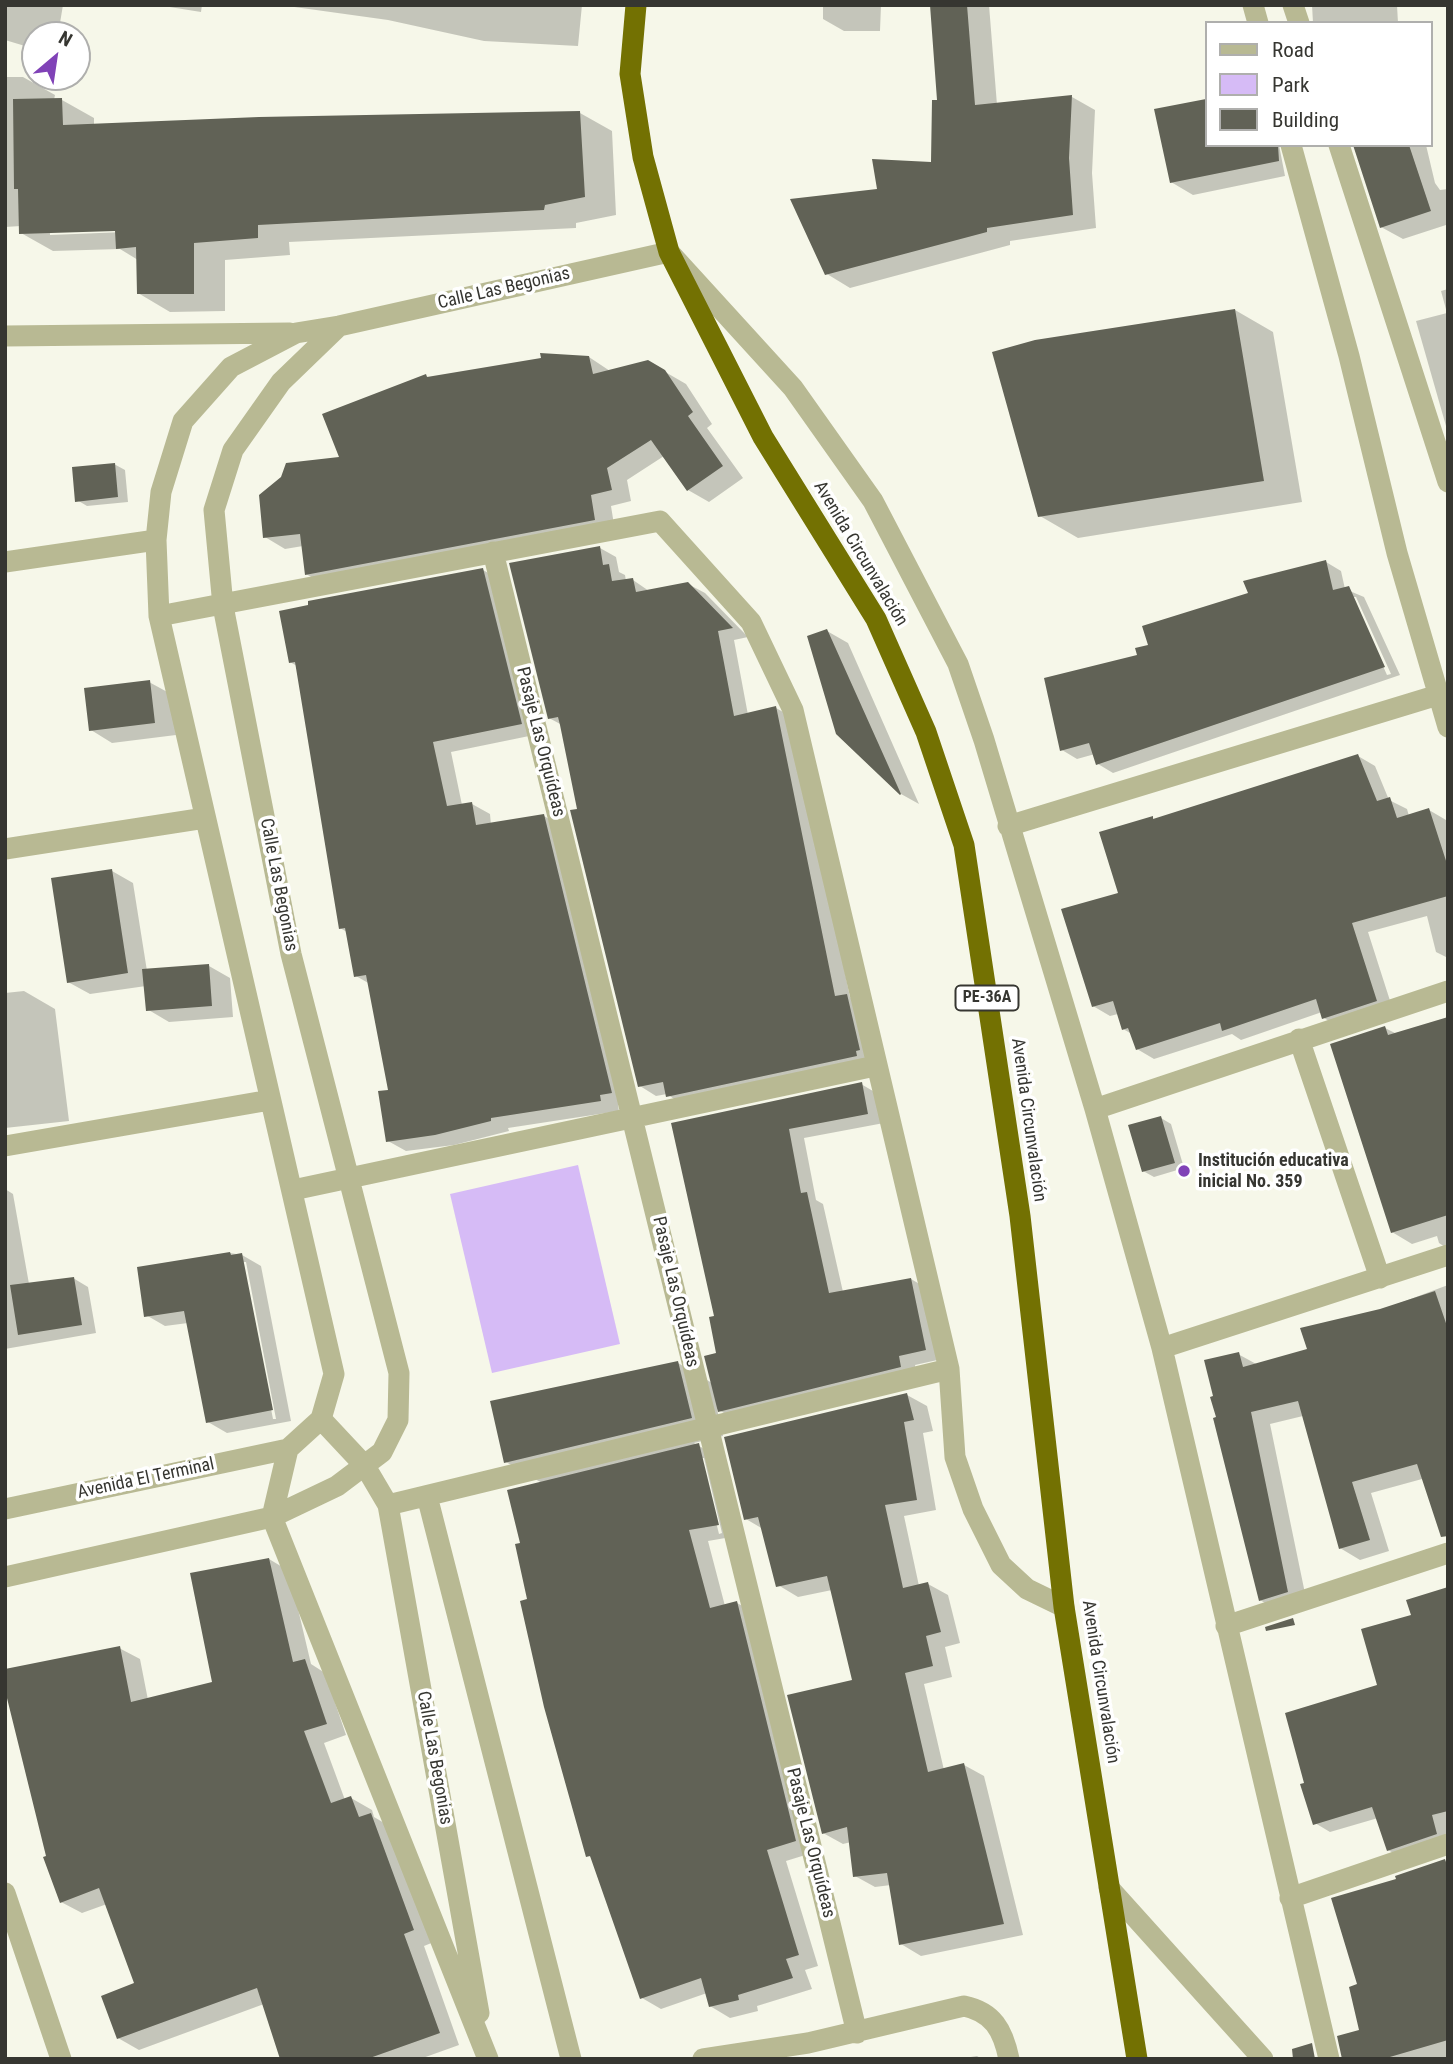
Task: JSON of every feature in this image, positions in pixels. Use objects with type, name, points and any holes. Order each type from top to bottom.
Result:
[{"type":"highway","name":"Avenida Circunvalación","points":[[636,5],[630,74],[643,157],[669,252],[763,437],[876,619],[926,732],[964,845],[1020,1216],[1064,1607],[1137,2059]]},
{"type":"street","points":[[1292,147],[1349,356],[1397,553],[1448,727]]},
{"type":"street","points":[[1340,147],[1448,482]]},
{"type":"street","name":"Calle Las Begonias","points":[[488,2058],[388,1506],[365,1466],[321,1419],[334,1374],[159,616],[156,540],[161,492],[183,421],[231,367],[296,333],[340,326],[669,252]]},
{"type":"street","points":[[669,252],[793,388],[873,501],[958,664],[1095,1109],[1162,1348],[1329,2059]]},
{"type":"street","name":"Calle Las Begonias","points":[[340,326],[281,382],[233,450],[214,510],[223,606],[291,954],[399,1373],[398,1420],[382,1452],[365,1466],[337,1486],[272,1517],[488,2058]]},
{"type":"street","points":[[5,336],[296,333]]},
{"type":"street","points":[[159,616],[660,521],[751,622],[793,710],[875,1066],[949,1369],[955,1457],[984,1532],[1001,1565],[1027,1589],[1064,1607]]},
{"type":"street","points":[[5,562],[156,540]]},
{"type":"street","name":"Pasaje Las Orquídeas","points":[[493,552],[857,2033]]},
{"type":"street","points":[[1008,826],[1438,695]]},
{"type":"street","points":[[5,849],[205,818]]},
{"type":"street","points":[[1095,1109],[1448,991]]},
{"type":"street","points":[[1299,1039],[1380,1278]]},
{"type":"street","points":[[293,1190],[875,1066]]},
{"type":"street","points":[[5,1146],[270,1100]]},
{"type":"street","points":[[1162,1348],[1448,1255]]},
{"type":"street","points":[[388,1506],[949,1369]]},
{"type":"street","points":[[5,1577],[272,1517],[288,1449],[321,1419]]},
{"type":"street","name":"Avenida El Terminal","points":[[5,1509],[288,1449]]},
{"type":"street","points":[[427,1496],[571,2059]]},
{"type":"street","points":[[1226,1626],[1448,1553]]},
{"type":"street","points":[[1290,1898],[1448,1844]]},
{"type":"street","points":[[1109,1888],[1263,2059]]},
{"type":"street","points":[[5,1893],[61,2059]]},
{"type":"street","points":[[704,2059],[809,2051],[857,2033],[964,2006],[978,2009],[995,2020],[1006,2043],[1009,2059]]},
{"type":"green space","points":[[578,1165],[620,1344],[492,1373],[450,1194]]},
{"type":"building","points":[[930,5],[967,5],[975,105],[1072,95],[1069,158],[1073,215],[987,228],[987,232],[825,275],[790,199],[877,189],[872,159],[931,162],[932,100],[937,100]]},
{"type":"building","points":[[62,98],[63,125],[259,117],[580,111],[585,197],[545,205],[544,210],[258,225],[258,238],[194,243],[194,294],[137,294],[136,247],[116,249],[115,231],[19,234],[18,189],[14,189],[13,99]]},
{"type":"building","points":[[1204,99],[1204,147],[1278,147],[1279,161],[1170,183],[1154,109]]},
{"type":"building","points":[[1354,147],[1410,147],[1431,211],[1380,228]]},
{"type":"building","points":[[1235,309],[1264,481],[1038,517],[992,352],[1035,340]]},
{"type":"building","points":[[540,353],[589,356],[593,374],[648,360],[665,370],[693,412],[688,416],[723,466],[687,491],[651,440],[607,468],[612,490],[591,495],[595,520],[305,575],[300,534],[263,538],[259,495],[281,477],[286,463],[339,457],[322,414],[426,374],[427,377],[541,358]]},
{"type":"building","points":[[115,463],[118,497],[75,502],[72,467]]},
{"type":"building","points":[[600,546],[603,565],[609,564],[612,581],[633,578],[636,592],[688,582],[733,628],[718,631],[734,716],[776,706],[835,996],[847,994],[860,1050],[856,1051],[857,1056],[666,1097],[663,1082],[638,1087],[570,810],[577,809],[560,725],[558,717],[548,719],[509,563]]},
{"type":"building","points":[[1326,560],[1333,590],[1349,586],[1385,667],[1096,765],[1089,743],[1060,751],[1044,678],[1137,655],[1135,648],[1148,645],[1142,626],[1248,593],[1243,581]]},
{"type":"building","points":[[483,568],[522,724],[433,742],[447,806],[472,802],[476,825],[544,814],[612,1093],[600,1095],[601,1101],[491,1118],[491,1121],[435,1135],[386,1142],[378,1091],[388,1090],[366,975],[354,977],[345,928],[339,929],[295,662],[289,663],[279,611],[308,605],[308,601]]},
{"type":"building","points":[[827,629],[900,795],[836,734],[807,636]]},
{"type":"building","points":[[150,680],[155,723],[89,731],[84,688]]},
{"type":"building","points":[[1358,754],[1377,801],[1390,797],[1397,818],[1429,808],[1448,867],[1448,896],[1352,923],[1377,1001],[1322,1019],[1316,999],[1222,1031],[1220,1023],[1136,1050],[1128,1028],[1122,1030],[1113,1001],[1092,1007],[1061,909],[1118,893],[1099,832],[1153,816],[1153,819]]},
{"type":"building","points":[[112,869],[128,973],[67,983],[51,878]]},
{"type":"building","points":[[209,964],[212,1006],[146,1011],[142,969]]},
{"type":"building","points":[[1448,1017],[1448,1215],[1391,1233],[1330,1044],[1385,1026],[1388,1035]]},
{"type":"building","points":[[862,1082],[868,1114],[789,1129],[801,1193],[807,1192],[829,1293],[911,1278],[926,1350],[899,1356],[901,1367],[718,1412],[704,1356],[716,1353],[709,1317],[714,1316],[671,1123]]},
{"type":"building","points":[[1161,1116],[1175,1163],[1142,1172],[1128,1125]]},
{"type":"building","points":[[230,1252],[231,1255],[242,1253],[273,1410],[206,1423],[184,1311],[144,1317],[137,1267]]},
{"type":"building","points":[[74,1277],[82,1325],[18,1335],[10,1285]]},
{"type":"building","points":[[1435,1291],[1448,1329],[1448,1536],[1441,1537],[1417,1464],[1352,1482],[1370,1540],[1339,1549],[1298,1401],[1251,1412],[1288,1592],[1259,1601],[1213,1418],[1216,1417],[1210,1397],[1213,1396],[1204,1360],[1239,1352],[1243,1367],[1307,1349],[1300,1328],[1380,1309]]},
{"type":"building","points":[[678,1361],[692,1418],[504,1463],[490,1401]]},
{"type":"building","points":[[907,1393],[914,1420],[904,1422],[917,1500],[885,1505],[903,1588],[928,1582],[941,1632],[926,1636],[933,1666],[905,1673],[928,1772],[964,1763],[1004,1924],[899,1945],[887,1873],[853,1877],[847,1827],[822,1834],[787,1695],[852,1680],[827,1576],[776,1587],[758,1517],[744,1520],[724,1437]]},
{"type":"building","points":[[699,1443],[719,1525],[689,1530],[710,1608],[737,1601],[796,1841],[767,1850],[799,1955],[786,1959],[793,1978],[738,1995],[739,2000],[709,2007],[701,1978],[640,1999],[590,1856],[586,1857],[544,1707],[520,1601],[527,1599],[515,1544],[520,1543],[507,1490]]},
{"type":"building","points":[[269,1558],[293,1662],[305,1659],[327,1724],[304,1731],[331,1803],[351,1796],[359,1817],[371,1813],[414,1930],[404,1934],[440,2033],[367,2059],[280,2059],[257,1988],[117,2039],[101,1996],[134,1983],[99,1888],[60,1903],[43,1857],[46,1856],[5,1690],[5,1669],[120,1646],[131,1702],[212,1682],[190,1573]]},
{"type":"building","points":[[1448,1587],[1448,1811],[1432,1815],[1437,1834],[1387,1851],[1372,1807],[1313,1825],[1300,1784],[1304,1783],[1285,1713],[1377,1685],[1361,1629],[1411,1615],[1406,1600]]},
{"type":"building","points":[[1293,1618],[1295,1625],[1266,1631],[1265,1627]]},
{"type":"building","points":[[1445,1859],[1448,1869],[1448,2040],[1383,2059],[1342,2059],[1337,2036],[1359,2030],[1349,1987],[1357,1984],[1331,1898],[1396,1879],[1395,1876]]},
{"type":"building","points":[[1312,2043],[1315,2059],[1293,2059],[1292,2049]]},
{"type":"place","name":"Institución educativa inicial No. 359","points":[[1184,1171]]}]
